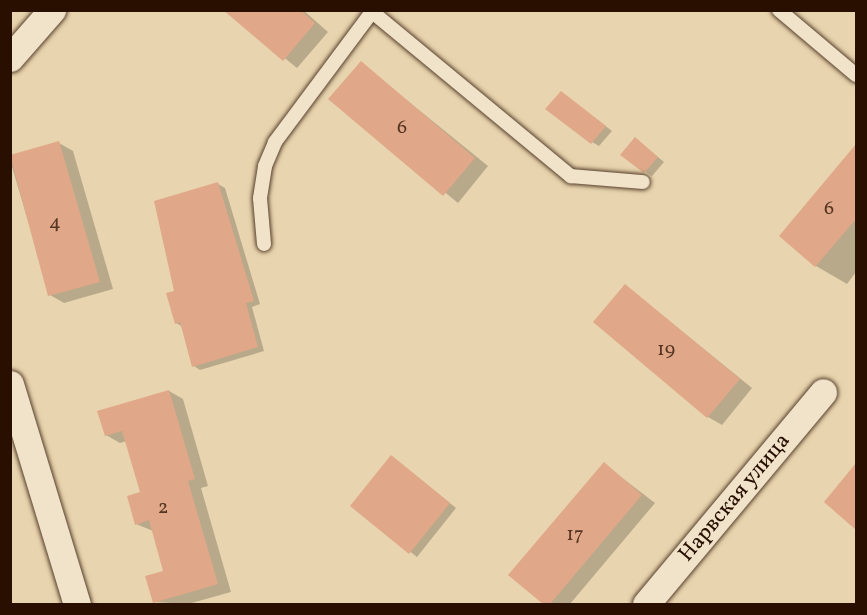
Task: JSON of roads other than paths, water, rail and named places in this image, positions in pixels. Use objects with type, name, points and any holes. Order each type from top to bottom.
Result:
[{"type":"street","points":[[10,58],[52,10]]},
{"type":"street","points":[[10,384],[77,604]]},
{"type":"street","name":"Нарвская улица","points":[[646,604],[823,392]]},
{"type":"lane","points":[[779,10],[856,75]]},
{"type":"lane","points":[[264,244],[260,198],[265,166],[275,142],[371,11],[571,176],[643,182]]}]
